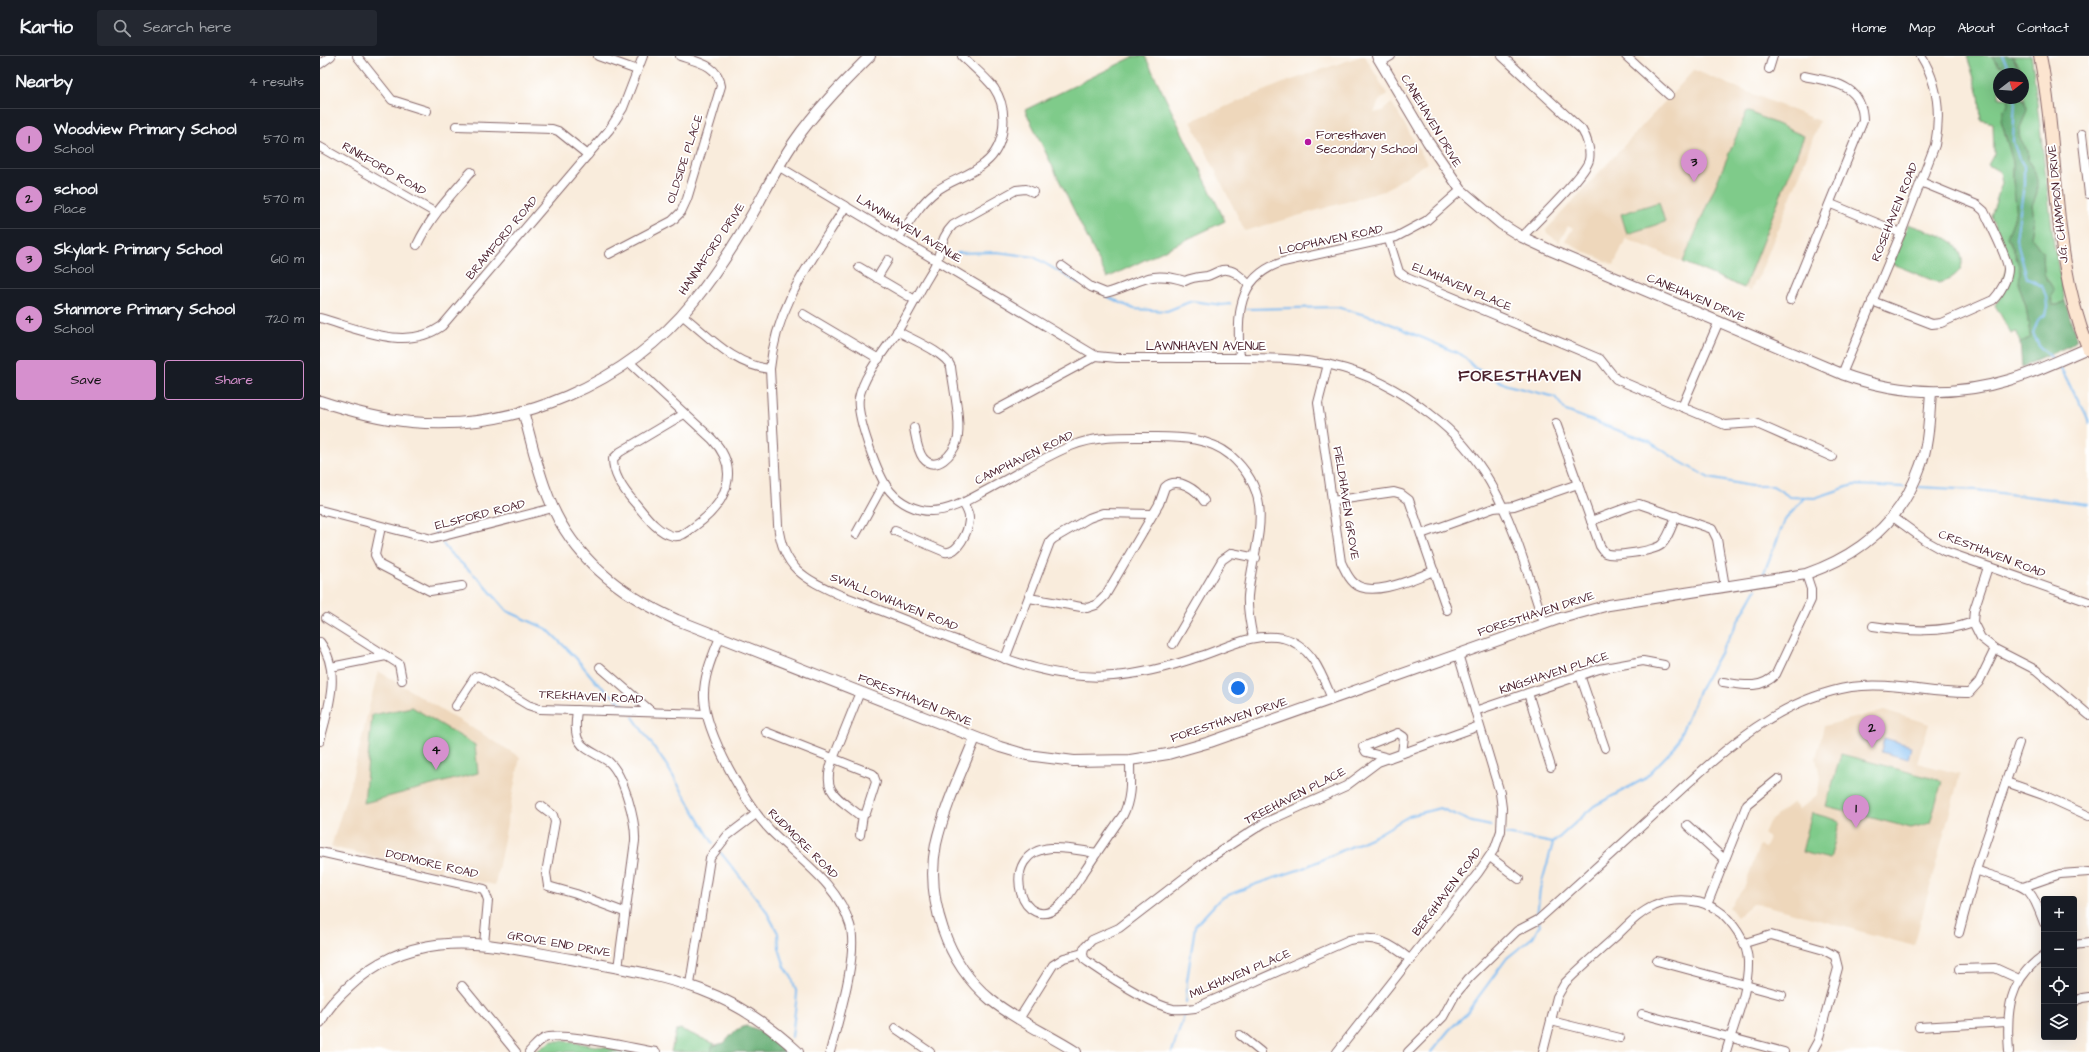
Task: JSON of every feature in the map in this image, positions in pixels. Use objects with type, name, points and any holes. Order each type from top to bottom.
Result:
[{"type":"main road","name":"J.G. CHAMPION DRIVE","points":[[2040,56],[2047,100],[2066,269],[2076,311],[2089,349]]},
{"type":"street","points":[[320,64],[331,56]]},
{"type":"street","points":[[357,56],[392,100],[426,111]]},
{"type":"street","points":[[598,56],[637,70]]},
{"type":"street","name":"BRAMFORD ROAD","points":[[320,318],[400,339],[418,338],[436,331],[459,308],[615,122],[623,108],[643,56]]},
{"type":"street","name":"OLDSIDE PLACE","points":[[609,254],[672,221],[681,212],[687,199],[721,86],[717,73],[712,68],[680,56]]},
{"type":"street","name":"HANNAFORD DRIVE","points":[[320,401],[364,414],[413,422],[466,421],[523,411],[586,387],[629,362],[656,340],[682,315],[708,282],[726,256],[778,166],[794,142],[823,104],[870,56]]},
{"type":"street","points":[[899,237],[916,212],[934,193],[986,163],[995,154],[1000,142],[1004,118],[999,98],[994,88],[962,56]]},
{"type":"street","points":[[1379,59],[1391,56]]},
{"type":"street","points":[[1502,56],[1582,130],[1586,136],[1589,151],[1589,158],[1582,173],[1522,237]]},
{"type":"street","points":[[1626,56],[1669,94]]},
{"type":"street","points":[[1769,69],[1773,56]]},
{"type":"street","name":"ROSEHAVEN ROAD","points":[[1842,374],[1901,233],[1935,144],[1938,120],[1935,88],[1921,56]]},
{"type":"street","name":"CANEHAVEN DRIVE","points":[[1379,59],[1428,142],[1461,190],[1486,213],[1522,237],[1842,374],[1875,385],[1931,392],[1990,385],[2089,349]]},
{"type":"street","points":[[1790,300],[1860,132],[1863,121],[1863,113],[1858,99],[1847,87],[1839,83],[1804,76]]},
{"type":"street","points":[[456,126],[552,129],[558,131],[588,155]]},
{"type":"street","points":[[2082,134],[2089,194]]},
{"type":"street","name":"RINKFORD ROAD","points":[[320,147],[436,213]]},
{"type":"street","name":"LAWNHAVEN AVENUE","points":[[778,166],[1096,356],[1116,358],[1287,358],[1328,364],[1352,370],[1387,385],[1411,399],[1436,418],[1455,436],[1490,482],[1502,506],[1544,623]]},
{"type":"street","points":[[417,245],[424,230],[436,213],[471,172]]},
{"type":"street","points":[[1872,301],[1929,323],[1941,323],[1993,300],[1998,294],[2006,276],[2007,265],[1984,211],[1977,205],[1921,182]]},
{"type":"street","name":"CAMPHAVEN ROAD","points":[[1034,192],[1026,189],[1016,190],[953,225],[943,238],[937,260],[915,300],[862,390],[859,408],[861,420],[884,483],[902,502],[920,510],[940,510],[963,503],[1058,453],[1085,442],[1117,438],[1192,439],[1215,446],[1228,454],[1244,470],[1251,482],[1259,506],[1260,534],[1248,598],[1253,638]]},
{"type":"street","name":"LOOPHAVEN ROAD","points":[[1240,358],[1238,323],[1244,298],[1249,285],[1254,278],[1270,266],[1389,240],[1426,221],[1461,190]]},
{"type":"street","points":[[1830,204],[1901,233]]},
{"type":"street","name":"SWALLOWHAVEN ROAD","points":[[846,206],[787,303],[780,319],[772,347],[770,369],[778,525],[782,548],[794,569],[813,583],[840,595],[1005,659],[1028,667],[1069,676],[1113,676],[1164,668],[1253,638],[1272,636],[1285,639],[1307,652],[1320,668],[1332,699]]},
{"type":"street","name":"ELMHAVEN PLACE","points":[[1389,240],[1397,266],[1402,274],[1600,359],[1616,379],[1725,425],[1756,423],[1832,457]]},
{"type":"street","points":[[877,278],[888,260]]},
{"type":"street","points":[[1062,266],[1091,287],[1106,293],[1152,276],[1162,275],[1185,281],[1193,277],[1209,276],[1223,270],[1232,271],[1238,274],[1249,285]]},
{"type":"street","points":[[858,267],[915,300]]},
{"type":"street","points":[[802,314],[879,359]]},
{"type":"street","points":[[682,315],[737,360],[752,366],[770,369]]},
{"type":"street","points":[[1682,407],[1719,321]]},
{"type":"street","points":[[897,331],[940,355],[947,360],[951,367],[957,425],[957,440],[953,452],[947,459],[940,462],[928,462],[924,458],[918,446],[914,428]]},
{"type":"street","points":[[998,409],[1096,356]]},
{"type":"street","points":[[629,362],[719,446],[726,459],[728,482],[722,497],[714,510],[687,532],[676,536],[660,529],[632,500],[615,473],[613,459],[620,452],[684,414]]},
{"type":"street","name":"FIELDHAVEN GROVE","points":[[1328,364],[1318,403],[1341,562],[1348,576],[1361,588],[1374,590],[1434,571]]},
{"type":"street","name":"FORESTHAVEN DRIVE","points":[[523,411],[542,481],[553,508],[568,535],[582,553],[616,586],[658,612],[975,738],[1027,754],[1054,759],[1097,762],[1130,760],[1192,748],[1544,623],[1609,605],[1806,574],[1832,565],[1851,554],[1873,537],[1893,517],[1908,493],[1921,466],[1928,434],[1931,392]]},
{"type":"street","points":[[1556,423],[1591,521],[1603,551],[1608,555],[1618,555],[1660,547],[1665,540],[1676,516]]},
{"type":"street","points":[[856,534],[884,483]]},
{"type":"street","points":[[1029,598],[1080,608],[1096,605],[1105,596],[1159,504],[1163,489],[1170,484],[1176,483],[1193,489],[1204,501]]},
{"type":"street","points":[[1421,534],[1502,506],[1519,504],[1578,484]]},
{"type":"street","points":[[1332,501],[1394,492],[1401,494],[1409,500],[1448,610]]},
{"type":"street","points":[[895,531],[945,552],[952,552],[959,546],[969,521],[963,503]]},
{"type":"street","points":[[1591,521],[1635,505],[1643,505],[1714,531],[1718,539],[1725,587]]},
{"type":"street","name":"ELSFORD ROAD","points":[[320,510],[427,539],[436,539],[553,508]]},
{"type":"street","points":[[1005,659],[1050,542],[1058,535],[1089,518],[1103,513],[1152,514]]},
{"type":"street","name":"CRESTHAVEN ROAD","points":[[1893,517],[1936,547],[1988,567],[2089,602]]},
{"type":"street","points":[[381,527],[375,555],[380,565],[430,592],[462,586]]},
{"type":"street","points":[[1172,644],[1222,560],[1232,553],[1256,558]]},
{"type":"street","points":[[1988,567],[1977,599],[1973,622],[1981,638],[1995,648],[2036,670],[2089,715]]},
{"type":"street","points":[[1722,682],[1756,685],[1768,682],[1776,674],[1811,600],[1811,589],[1806,574]]},
{"type":"street","points":[[326,618],[399,664],[402,680]]},
{"type":"street","points":[[1873,626],[1898,630],[1945,629],[1973,622]]},
{"type":"street","name":"RUDMORE ROAD","points":[[720,637],[705,677],[704,697],[706,714],[724,756],[743,793],[756,814],[828,885],[839,898],[851,926],[853,936],[849,972],[830,1052]]},
{"type":"street","points":[[320,642],[332,667],[331,696],[320,741]]},
{"type":"street","points":[[1408,1052],[1443,1018],[1455,995],[1469,978],[1517,931],[1538,920],[1723,752],[1766,720],[1822,693],[1852,687],[1874,685],[1953,694],[1969,693],[1979,682],[1995,648]]},
{"type":"street","name":"BERGHAVEN ROAD","points":[[1337,1052],[1490,857],[1501,831],[1502,808],[1458,654]]},
{"type":"street","points":[[332,667],[386,656]]},
{"type":"street","name":"KINGSHAVEN PLACE","points":[[1475,711],[1580,675],[1637,661],[1653,661],[1664,665]]},
{"type":"street","name":"TREKHAVEN ROAD","points":[[600,667],[652,712]]},
{"type":"street","points":[[1580,675],[1605,748]]},
{"type":"street","name":"TREKHAVEN ROAD","points":[[456,706],[475,677],[479,676],[534,707],[577,710],[706,714]]},
{"type":"street","points":[[860,692],[827,777],[831,789],[846,805],[863,815]]},
{"type":"street","points":[[1528,693],[1551,767]]},
{"type":"street","points":[[577,710],[576,731],[579,741],[582,746],[607,761],[616,771],[635,826],[635,841],[624,912],[618,968]]},
{"type":"street","name":"TREEHAVEN PLACE","points":[[1083,955],[1084,948],[1092,940],[1119,928],[1210,858],[1277,816],[1346,786],[1378,762],[1479,726]]},
{"type":"street","points":[[766,732],[874,776],[875,784],[866,813],[863,815],[860,835]]},
{"type":"street","points":[[1389,758],[1366,752],[1363,746],[1398,733],[1404,737],[1402,753]]},
{"type":"street","points":[[975,738],[940,828],[936,845],[934,878],[938,909],[948,940],[969,978],[991,1000],[1019,1019],[1076,1052]]},
{"type":"street","points":[[1959,933],[1976,870],[2019,742]]},
{"type":"street","points":[[1097,853],[1049,848],[1040,850],[1027,858],[1021,865],[1018,873],[1021,894],[1026,905],[1038,914],[1046,914],[1058,907],[1097,853],[1126,808],[1130,790],[1130,760]]},
{"type":"street","points":[[1707,905],[1724,859],[1748,804],[1778,779]]},
{"type":"street","points":[[2006,782],[2043,795],[2089,816]]},
{"type":"street","points":[[541,806],[553,815],[555,822],[546,873],[548,886],[576,894],[624,912]]},
{"type":"street","points":[[690,984],[710,858],[727,836],[756,814]]},
{"type":"street","points":[[1687,825],[1724,859]]},
{"type":"street","name":"DODMORE ROAD","points":[[320,852],[484,889],[488,900],[484,944]]},
{"type":"street","points":[[1490,857],[1519,878]]},
{"type":"street","points":[[1976,870],[2023,887],[2030,893],[2041,915]]},
{"type":"street","points":[[2023,887],[2060,874],[2089,872]]},
{"type":"street","points":[[1543,1052],[1557,997],[1565,984],[1642,912],[1653,906],[1672,901],[1693,902],[1707,905],[1720,912],[1730,920],[1745,943],[1748,960],[1746,985],[1726,1052]]},
{"type":"street","points":[[1745,943],[1771,935],[1824,950],[1835,956],[1838,968],[1818,1041],[1812,1052]]},
{"type":"street","name":"MILKHAVEN PLACE","points":[[1083,955],[1088,962],[1100,971],[1159,1004],[1174,1009],[1195,1008],[1349,940],[1368,937],[1378,939],[1398,950],[1410,960]]},
{"type":"street","name":"GROVE END DRIVE","points":[[321,1015],[350,985],[379,964],[397,955],[417,948],[442,943],[484,944],[658,975],[690,984],[712,992],[747,1011],[765,1023],[798,1052]]},
{"type":"street","points":[[2077,945],[2089,943]]},
{"type":"street","points":[[1019,1019],[1053,965],[1064,958],[1083,955]]},
{"type":"street","points":[[2009,1052],[2008,1022],[2010,1002],[2019,979],[2028,968],[2041,957]]},
{"type":"street","points":[[1657,961],[1782,995]]},
{"type":"street","points":[[1959,969],[1995,968],[2019,979]]},
{"type":"street","points":[[462,986],[516,1052]]},
{"type":"street","points":[[2077,1000],[2082,998],[2089,998]]},
{"type":"street","points":[[1642,1014],[1784,1052]]},
{"type":"street","points":[[1551,1021],[1620,1038]]},
{"type":"street","points":[[1918,1027],[2008,1022]]},
{"type":"street","points":[[895,1028],[930,1052]]},
{"type":"street","points":[[529,1052],[541,1040],[552,1036],[599,1042],[656,1052]]},
{"type":"street","points":[[1240,1036],[1261,1052]]},
{"type":"shaded area","name":"Foresthaven Secondary School","points":[[1361,56],[1365,56],[1387,94],[1379,101],[1374,113],[1382,111],[1392,103],[1427,163],[1384,191],[1245,231],[1191,121],[1283,83]]},
{"type":"shaded area","points":[[1694,70],[1819,121],[1802,169],[1757,281],[1755,280],[1751,291],[1626,238],[1614,265],[1578,249],[1565,240],[1573,229],[1568,226],[1559,242],[1547,233],[1546,230]]},
{"type":"shaded area","points":[[378,671],[520,757],[495,885],[446,874],[447,862],[441,864],[441,872],[331,847],[351,782]]},
{"type":"shaded area","points":[[1884,710],[1929,724],[1917,763],[1960,774],[1914,946],[1764,905],[1752,904],[1737,917],[1729,907],[1744,888],[1759,846],[1765,848],[1769,837],[1764,834],[1769,822],[1793,802],[1799,810],[1818,794],[1820,777],[1816,758],[1824,726]]},
{"type":"green space","points":[[1135,56],[1145,56],[1225,221],[1107,278],[1025,110]]},
{"type":"green space","points":[[1967,56],[1993,56],[1999,66],[2001,64],[2003,68],[1993,68],[1993,104],[2010,104],[2006,111],[2003,125],[2013,162],[2013,182],[2016,195],[2016,206],[2007,237],[2014,250],[2020,270],[2019,286],[2026,306],[2030,335],[2029,338],[2020,343],[2017,332],[2011,333],[1995,305],[1999,299],[2008,261],[1991,216],[2002,183],[2000,172],[1988,165],[1994,154],[1993,123],[1981,120],[1979,94]]},
{"type":"green space","points":[[1993,56],[2012,56],[2019,68],[2004,68],[2001,65],[1999,66]]},
{"type":"green space","points":[[2012,56],[2031,56],[2054,245],[2065,301],[2058,305],[2052,305],[2051,285],[2044,274],[2043,253],[2031,237],[2034,219],[2032,205],[2037,193],[2034,170],[2028,161],[2028,150],[2020,139],[2019,134],[2027,108],[2026,104],[2029,104],[2029,68],[2019,68]]},
{"type":"green space","points":[[2009,104],[2025,104],[2027,108],[2019,134],[2020,139],[2028,150],[2028,161],[2034,170],[2037,180],[2037,193],[2032,205],[2034,219],[2031,237],[2043,253],[2044,274],[2054,290],[2051,297],[2052,305],[2058,305],[2065,301],[2076,337],[2076,341],[2071,345],[2022,367],[2020,343],[2029,338],[2030,335],[2026,306],[2019,286],[2020,270],[2014,250],[2007,237],[2014,219],[2016,207],[2013,181],[2013,162],[2001,120],[2004,110]]},
{"type":"green space","points":[[1747,111],[1804,136],[1744,288],[1683,262]]},
{"type":"green space","points":[[1659,202],[1665,222],[1627,234],[1621,214]]},
{"type":"green space","points":[[1908,224],[1937,234],[1954,243],[1961,255],[1962,261],[1959,271],[1955,275],[1939,283],[1893,264]]},
{"type":"green space","points":[[412,707],[475,745],[478,773],[364,803],[372,715]]},
{"type":"green space","points":[[1841,754],[1942,781],[1930,823],[1911,828],[1826,806]]},
{"type":"green space","points":[[1812,813],[1840,821],[1830,859],[1802,852]]},
{"type":"green space","points":[[746,1026],[756,1029],[768,1036],[778,1044],[784,1052],[711,1052],[712,1046],[724,1043],[736,1030]]},
{"type":"green space","points":[[680,1029],[715,1044],[711,1052],[671,1052],[676,1031]]},
{"type":"green space","points":[[552,1041],[564,1041],[635,1052],[535,1052]]},
{"type":"water","points":[[1884,738],[1911,746],[1908,759],[1881,752]]},
{"type":"waterway","points":[[2002,56],[2009,68]]},
{"type":"waterway","points":[[2015,104],[2013,142],[2019,158],[2024,166],[2024,185],[2016,239],[2027,278],[2042,286],[2046,296],[2047,307],[2045,315],[2038,320],[2033,333],[2039,346],[2053,359]]},
{"type":"waterway","points":[[957,253],[997,252],[1034,257],[1080,284]]},
{"type":"waterway","points":[[1106,296],[1134,309],[1167,311],[1192,301],[1222,305],[1230,304]]},
{"type":"waterway","points":[[1247,309],[1337,307],[1379,319],[1462,355],[1475,368],[1507,385],[1555,397],[1566,411],[1650,442],[1709,478],[1751,486],[1773,486],[1790,497],[1815,498],[1853,485],[1904,487]]},
{"type":"waterway","points":[[2057,364],[2084,410],[2089,423]]},
{"type":"waterway","points":[[1919,487],[1976,490],[2089,504]]},
{"type":"waterway","points":[[1763,575],[1785,520],[1804,498]]},
{"type":"waterway","points":[[430,525],[436,533]]},
{"type":"waterway","points":[[443,544],[449,552],[481,581],[507,611],[547,629],[576,658],[597,683],[625,706]]},
{"type":"waterway","points":[[1506,834],[1553,843],[1594,806],[1644,779],[1675,747],[1700,689],[1756,589]]},
{"type":"waterway","points":[[633,717],[667,766],[713,843]]},
{"type":"waterway","points":[[1186,1003],[1187,981],[1195,926],[1221,898],[1256,884],[1301,869],[1375,836],[1409,816],[1440,808],[1472,822],[1491,826]]},
{"type":"waterway","points":[[1537,916],[1540,889],[1553,843]]},
{"type":"waterway","points":[[721,853],[765,909],[778,933],[779,948],[785,967],[792,978],[797,994],[792,1037]]},
{"type":"waterway","points":[[1431,1052],[1449,1030],[1465,1015],[1507,958],[1533,937],[1540,925],[1539,922]]},
{"type":"waterway","points":[[1172,1052],[1184,1016]]},
{"type":"place","name":"Foresthaven Secondary School","points":[[1308,142]]},
{"type":"place","name":"Skylark Primary School","points":[[1694,182]]},
{"type":"place","name":"school","points":[[1872,748]]},
{"type":"place","name":"Stanmore Primary School","points":[[436,770]]},
{"type":"place","name":"Woodview Primary School","points":[[1856,828]]},
{"type":"district","name":"FORESTHAVEN","points":[[1520,376]]}]
